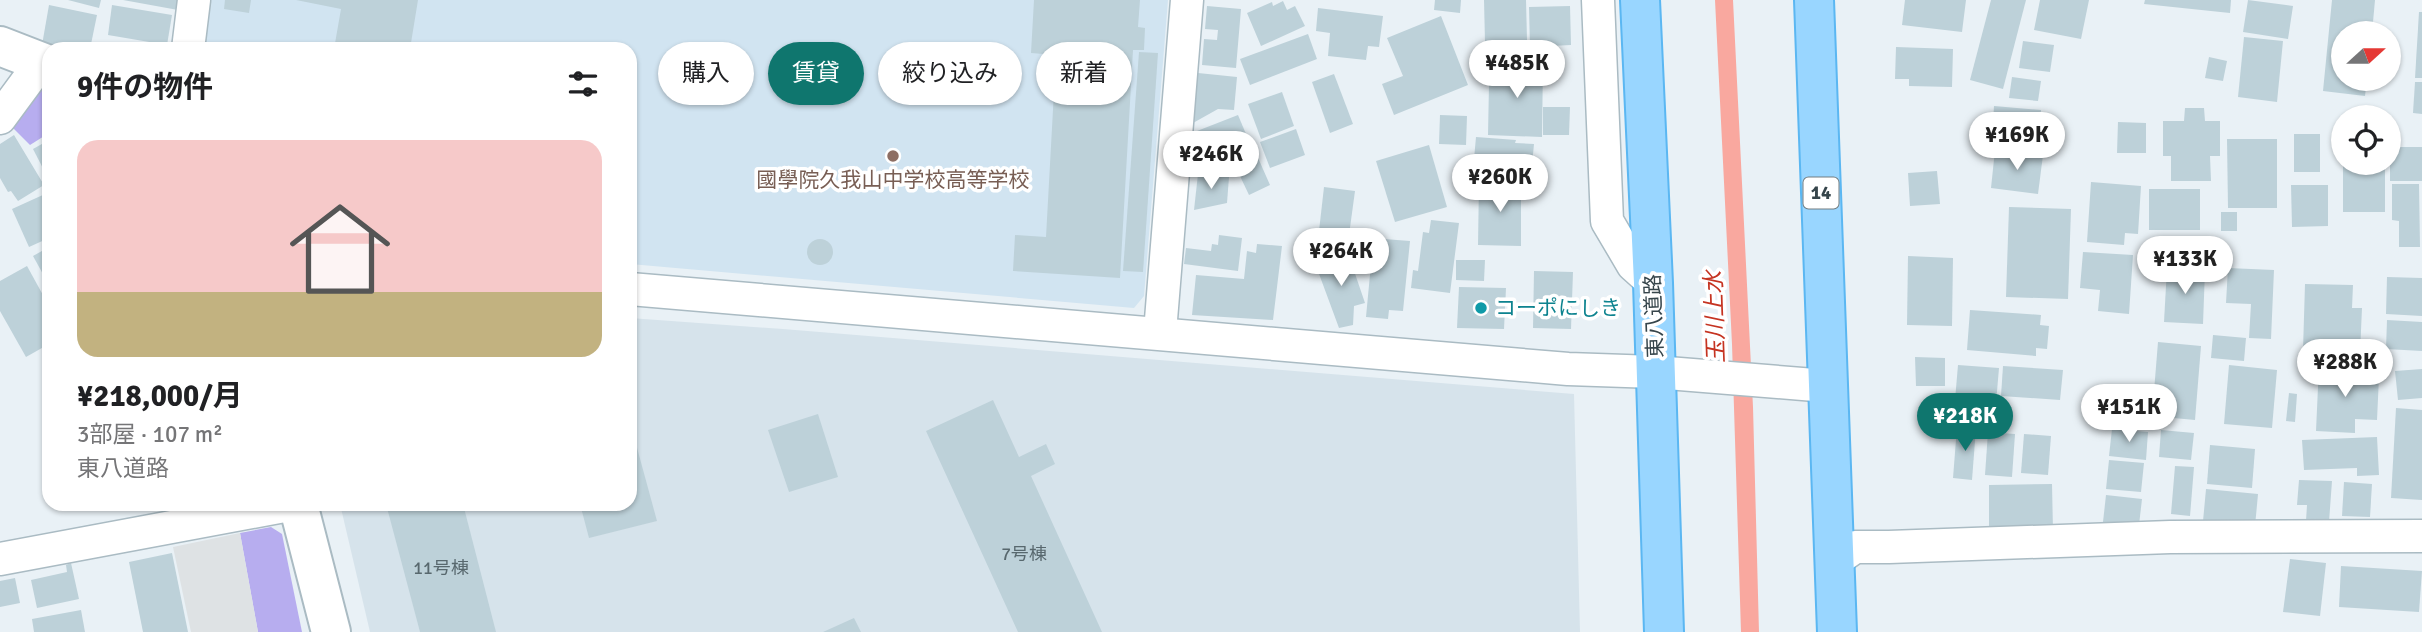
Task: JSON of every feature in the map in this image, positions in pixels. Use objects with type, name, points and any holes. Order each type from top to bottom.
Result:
[{"type":"main road","name":"東八道路","points":[[1640,0],[1653,282],[1669,373],[1659,626]]},
{"type":"main road","name":"14","points":[[1814,0],[1837,632]]},
{"type":"street","points":[[189,42],[194,0]]},
{"type":"street","points":[[1160,332],[1187,0]]},
{"type":"street","points":[[1598,0],[1606,222],[1633,265],[1653,282]]},
{"type":"street","points":[[0,46],[42,62]]},
{"type":"street","points":[[0,118],[42,68]]},
{"type":"street","points":[[637,290],[1160,332],[1568,369],[1601,368],[1827,386]]},
{"type":"street","points":[[0,559],[259,511]]},
{"type":"street","points":[[299,511],[331,632]]},
{"type":"street","points":[[1835,561],[1855,547],[2170,537],[2422,536]]},
{"type":"shaded area","name":"國學院久我山中学校高等学校","points":[[203,0],[1168,0],[1144,296],[1134,308],[637,265],[637,42],[197,42]]},
{"type":"shaded area","points":[[1715,0],[1733,0],[1753,407],[1759,632],[1741,632],[1732,344]]},
{"type":"shaded area","points":[[42,88],[42,137],[30,145],[13,128]]},
{"type":"shaded area","points":[[637,319],[1574,394],[1580,632],[370,632],[342,511],[637,511]]},
{"type":"shaded area","points":[[271,527],[282,534],[302,632],[258,632],[240,533]]},
{"type":"shaded area","points":[[240,533],[258,632],[191,632],[173,547]]},
{"type":"building","points":[[68,0],[101,0],[99,8]]},
{"type":"building","points":[[123,0],[180,0],[178,10]]},
{"type":"building","points":[[225,0],[251,0],[249,13],[224,9]]},
{"type":"building","points":[[296,0],[418,0],[411,42],[335,42],[341,9]]},
{"type":"building","points":[[1034,0],[1140,0],[1138,27],[1145,28],[1144,50],[1133,50],[1132,68],[1132,42],[1036,42],[1036,53],[1031,53]]},
{"type":"building","points":[[1435,0],[1461,0],[1460,13],[1434,10]]},
{"type":"building","points":[[1484,0],[1526,0],[1527,40],[1485,42]]},
{"type":"building","points":[[1905,0],[1966,0],[1962,32],[1902,25]]},
{"type":"building","points":[[1991,0],[2026,0],[2003,89],[1970,80]]},
{"type":"building","points":[[2040,0],[2089,0],[2081,39],[2034,30]]},
{"type":"building","points":[[2145,0],[2231,0],[2230,13],[2144,4]]},
{"type":"building","points":[[2248,0],[2293,6],[2288,39],[2243,32]]},
{"type":"building","points":[[2332,0],[2375,0],[2373,21],[2331,21],[2331,91],[2366,91],[2365,96],[2323,91]]},
{"type":"building","points":[[1283,1],[1287,10],[1295,6],[1305,26],[1261,46],[1247,13],[1272,2],[1273,6]]},
{"type":"building","points":[[49,5],[97,15],[91,42],[43,42]]},
{"type":"building","points":[[112,5],[172,15],[168,42],[149,42],[108,35]]},
{"type":"building","points":[[1207,6],[1241,9],[1236,68],[1202,65],[1204,39],[1217,40],[1218,30],[1205,29]]},
{"type":"building","points":[[1570,6],[1571,45],[1530,47],[1529,7]]},
{"type":"building","points":[[1318,8],[1383,16],[1379,47],[1368,46],[1366,60],[1328,56],[1330,33],[1316,31]]},
{"type":"building","points":[[2419,12],[2422,12],[2422,78],[2415,78]]},
{"type":"building","points":[[1441,16],[1468,85],[1394,115],[1382,84],[1403,76],[1387,38]]},
{"type":"building","points":[[1308,34],[1317,59],[1250,85],[1240,59]]},
{"type":"building","points":[[2244,37],[2283,41],[2277,102],[2238,97]]},
{"type":"building","points":[[2023,41],[2054,45],[2050,72],[2019,68]]},
{"type":"building","points":[[1896,47],[1953,49],[1952,87],[1909,86],[1909,79],[1895,79]]},
{"type":"building","points":[[1139,52],[1158,53],[1143,272],[1123,271]]},
{"type":"building","points":[[2209,57],[2227,61],[2223,81],[2205,78]]},
{"type":"building","points":[[1500,61],[1543,62],[1542,137],[1488,135],[1489,84],[1500,84]]},
{"type":"building","points":[[1198,73],[1237,77],[1234,110],[1218,109],[1193,123]]},
{"type":"building","points":[[1334,74],[1353,124],[1330,133],[1312,82]]},
{"type":"building","points":[[2012,77],[2041,81],[2038,101],[2009,98]]},
{"type":"building","points":[[2415,82],[2422,82],[2422,114],[2413,113]]},
{"type":"building","points":[[1282,92],[1294,126],[1261,139],[1248,104]]},
{"type":"building","points":[[1053,105],[1130,105],[1120,278],[1013,271],[1015,235],[1046,237]]},
{"type":"building","points":[[1994,106],[2041,110],[2039,132],[2030,144],[1992,141]]},
{"type":"building","points":[[1543,107],[1570,107],[1569,135],[1543,135]]},
{"type":"building","points":[[2185,108],[2204,108],[2205,121],[2220,121],[2220,156],[2210,156],[2211,181],[2171,181],[2171,156],[2163,156],[2163,121],[2184,121]]},
{"type":"building","points":[[1238,115],[1246,134],[1205,150],[1197,131]]},
{"type":"building","points":[[1440,115],[1467,116],[1466,145],[1439,144]]},
{"type":"building","points":[[2118,122],[2146,123],[2146,153],[2117,153]]},
{"type":"building","points":[[1296,129],[1305,155],[1270,168],[1260,142]]},
{"type":"building","points":[[2294,134],[2320,134],[2320,172],[2294,172]]},
{"type":"building","points":[[14,135],[42,182],[42,186],[18,201],[11,191],[8,192],[0,178],[0,144]]},
{"type":"building","points":[[1476,137],[1534,144],[1531,175],[1473,170]]},
{"type":"building","points":[[2227,139],[2277,139],[2277,208],[2228,208]]},
{"type":"building","points":[[42,144],[42,166],[33,149]]},
{"type":"building","points":[[1429,145],[1447,207],[1395,222],[1376,161]]},
{"type":"building","points":[[2401,147],[2422,147],[2422,181],[2390,181],[2390,175],[2401,175]]},
{"type":"building","points":[[1995,150],[2043,155],[2038,194],[1991,188]]},
{"type":"building","points":[[1255,151],[1270,185],[1249,195],[1236,159]]},
{"type":"building","points":[[1204,156],[1231,158],[1229,174],[1203,171]]},
{"type":"building","points":[[1937,171],[1940,204],[1910,206],[1908,173]]},
{"type":"building","points":[[1198,174],[1229,177],[1227,203],[1194,210]]},
{"type":"building","points":[[2343,175],[2385,175],[2385,212],[2343,212]]},
{"type":"building","points":[[1479,181],[1521,182],[1521,246],[1478,245]]},
{"type":"building","points":[[2091,182],[2141,186],[2138,234],[2125,233],[2124,245],[2087,242]]},
{"type":"building","points":[[2392,184],[2419,184],[2420,247],[2399,247],[2399,221],[2392,220]]},
{"type":"building","points":[[2291,185],[2328,185],[2328,226],[2292,227]]},
{"type":"building","points":[[1324,187],[1355,191],[1349,235],[1319,231]]},
{"type":"building","points":[[2149,189],[2200,189],[2200,230],[2149,230]]},
{"type":"building","points":[[42,195],[42,241],[29,247],[12,209]]},
{"type":"building","points":[[2009,207],[2071,209],[2068,299],[2006,297]]},
{"type":"building","points":[[2221,212],[2237,212],[2237,231],[2221,231]]},
{"type":"building","points":[[1431,220],[1459,223],[1450,293],[1411,288],[1413,270],[1418,271],[1423,232],[1429,233]]},
{"type":"building","points":[[1219,235],[1242,238],[1238,271],[1184,264],[1186,248],[1211,251],[1212,244],[1218,245]]},
{"type":"building","points":[[820,239],[829,243],[833,252],[829,261],[820,265],[811,261],[807,252],[811,243]]},
{"type":"building","points":[[1384,239],[1410,241],[1403,311],[1389,310],[1388,319],[1366,317],[1373,243],[1384,244]]},
{"type":"building","points":[[1257,244],[1282,246],[1273,320],[1192,315],[1196,275],[1244,279],[1247,251],[1256,253]]},
{"type":"building","points":[[42,251],[42,272],[33,256]]},
{"type":"building","points":[[2083,252],[2133,255],[2129,314],[2098,311],[2100,290],[2080,288]]},
{"type":"building","points":[[1348,253],[1365,303],[1354,306],[1353,325],[1339,328],[1315,263]]},
{"type":"building","points":[[1908,256],[1953,258],[1952,326],[1907,325]]},
{"type":"building","points":[[1456,260],[1485,260],[1484,281],[1456,280]]},
{"type":"building","points":[[27,266],[42,293],[42,348],[26,357],[0,311],[0,281]]},
{"type":"building","points":[[2167,268],[2205,270],[2203,324],[2164,322]]},
{"type":"building","points":[[2228,268],[2274,270],[2271,339],[2249,338],[2251,304],[2226,303]]},
{"type":"building","points":[[1534,271],[1573,272],[1571,329],[1533,328]]},
{"type":"building","points":[[2387,277],[2422,278],[2422,316],[2386,314]]},
{"type":"building","points":[[2305,284],[2353,285],[2352,308],[2362,308],[2360,353],[2303,350]]},
{"type":"building","name":"コーポにしき","points":[[1459,287],[1506,288],[1504,329],[1457,328]]},
{"type":"building","points":[[1970,310],[2041,315],[2040,325],[2049,326],[2047,349],[2036,348],[2036,356],[1967,350]]},
{"type":"building","points":[[2387,320],[2422,322],[2422,351],[2386,349]]},
{"type":"building","points":[[2213,335],[2246,338],[2244,361],[2211,358]]},
{"type":"building","points":[[2158,342],[2201,346],[2195,420],[2152,416]]},
{"type":"building","points":[[1915,357],[1945,358],[1945,386],[1916,386]]},
{"type":"building","points":[[2364,363],[2382,364],[2381,372],[2364,371]]},
{"type":"building","points":[[1958,365],[1999,368],[1996,403],[1955,400]]},
{"type":"building","points":[[2229,365],[2277,370],[2272,428],[2224,424]]},
{"type":"building","points":[[2319,365],[2352,367],[2351,376],[2379,377],[2377,420],[2355,419],[2355,433],[2316,431]]},
{"type":"building","points":[[2003,366],[2063,370],[2060,400],[2001,396]]},
{"type":"building","points":[[2422,369],[2422,398],[2398,400],[2395,371]]},
{"type":"building","points":[[2289,393],[2297,394],[2295,422],[2286,421]]},
{"type":"building","points":[[993,400],[1019,457],[1046,444],[1055,464],[1031,476],[1102,632],[1018,632],[926,431]]},
{"type":"building","points":[[2396,408],[2422,410],[2422,500],[2391,498]]},
{"type":"building","points":[[818,414],[838,477],[789,492],[768,430]]},
{"type":"building","points":[[1957,427],[1976,428],[1972,480],[1953,478]]},
{"type":"building","points":[[2112,429],[2148,432],[2146,460],[2109,456]]},
{"type":"building","points":[[2161,430],[2194,433],[2191,460],[2159,457]]},
{"type":"building","points":[[1988,432],[2015,434],[2012,477],[1985,475]]},
{"type":"building","points":[[2024,434],[2051,436],[2048,475],[2021,473]]},
{"type":"building","points":[[2377,437],[2379,475],[2357,476],[2357,468],[2304,470],[2302,440]]},
{"type":"building","points":[[2210,445],[2255,449],[2252,488],[2207,484]]},
{"type":"building","points":[[637,448],[657,521],[589,538],[582,511],[637,511]]},
{"type":"building","points":[[2109,460],[2144,463],[2141,492],[2106,489]]},
{"type":"building","points":[[2175,466],[2194,467],[2190,516],[2171,514]]},
{"type":"building","points":[[2299,480],[2332,481],[2329,522],[2306,521],[2307,505],[2297,505]]},
{"type":"building","points":[[2344,482],[2372,484],[2370,517],[2342,516]]},
{"type":"building","points":[[2052,484],[2053,531],[1989,531],[1989,485]]},
{"type":"building","points":[[2206,489],[2258,494],[2255,526],[2203,521]]},
{"type":"building","points":[[2106,495],[2142,499],[2139,525],[2103,522]]},
{"type":"building","points":[[388,511],[465,511],[496,632],[420,632]]},
{"type":"building","points":[[172,553],[188,632],[143,632],[129,562]]},
{"type":"building","points":[[2290,559],[2326,563],[2320,616],[2283,612]]},
{"type":"building","points":[[71,563],[79,599],[37,608],[31,580],[67,572],[66,565]]},
{"type":"building","points":[[2341,566],[2422,571],[2419,612],[2339,607]]},
{"type":"building","points":[[15,578],[20,603],[0,607],[0,581]]},
{"type":"building","points":[[81,610],[85,632],[34,632],[32,619]]},
{"type":"building","points":[[854,618],[861,632],[823,632]]},
{"type":"place","name":"國學院久我山中学校高等学校","points":[[893,156]]},
{"type":"place","name":"コーポにしき","points":[[1481,308]]},
{"type":"water label","name":"玉川上水","points":[[1715,317]]}]
